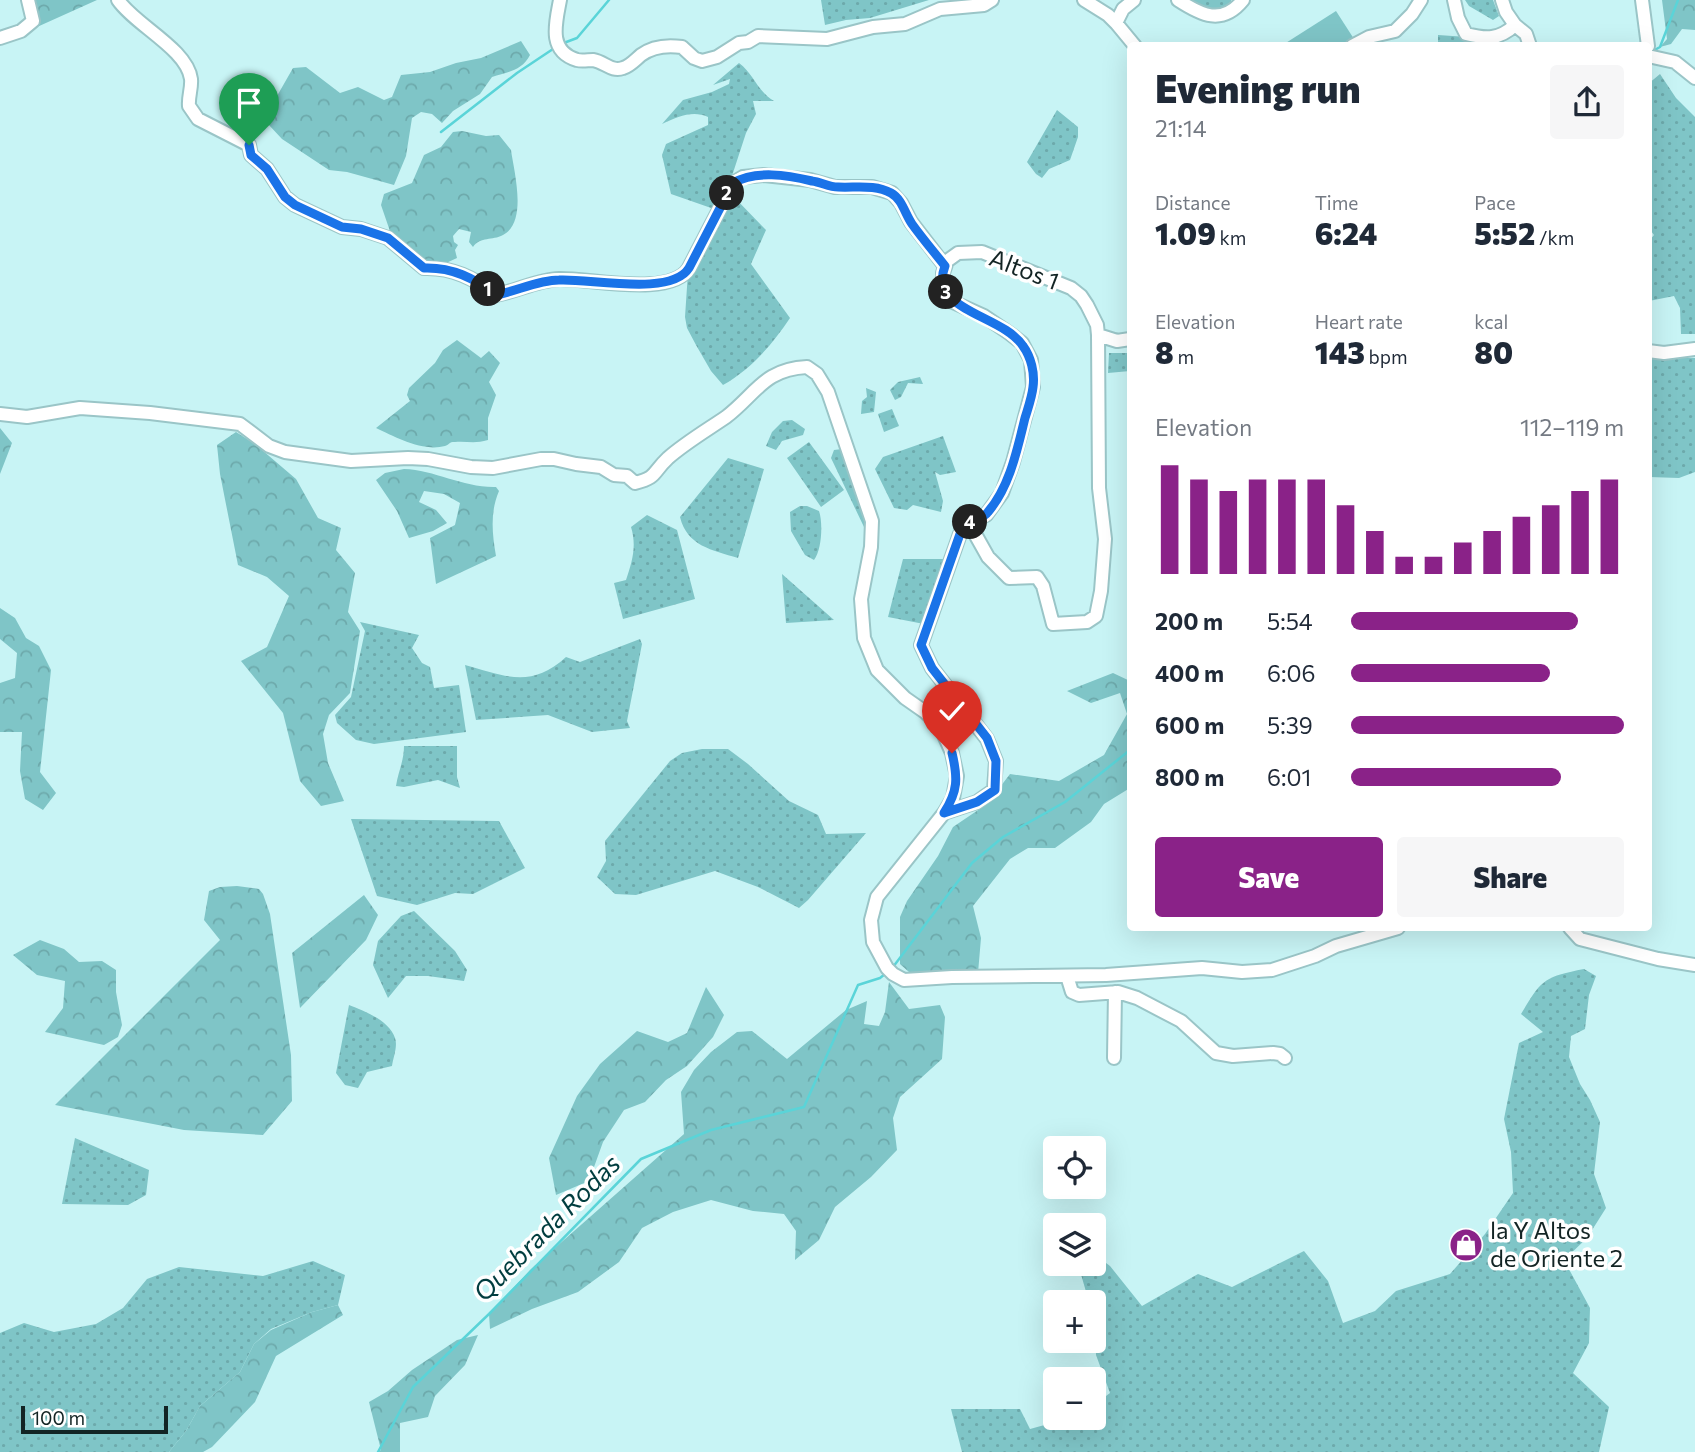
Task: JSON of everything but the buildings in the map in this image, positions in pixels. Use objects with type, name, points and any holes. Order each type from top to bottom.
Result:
[{"type":"street","points":[[0,38],[21,31],[33,21],[28,0]]},
{"type":"street","points":[[118,0],[126,11],[167,44],[185,64],[191,80],[189,106],[198,120],[249,145],[251,155],[267,169],[285,197],[295,205],[342,227],[361,229],[388,238],[424,268],[443,267],[485,286],[496,295],[559,279],[610,284],[660,283],[679,278],[689,268],[733,183],[743,177],[754,175],[810,180],[835,187],[872,187],[892,193],[945,266],[943,288],[953,302],[984,316],[1009,332],[1022,344],[1031,360],[1033,387],[1002,493],[986,515],[970,522],[960,534],[921,645],[932,668],[987,738],[996,761],[995,790],[977,802],[944,813]]},
{"type":"street","points":[[560,0],[554,30],[562,52],[578,60],[595,61],[614,70],[627,67],[655,47],[682,47],[694,58],[702,61],[717,57],[739,43],[748,42],[758,36],[827,38],[873,27],[905,24],[940,9],[984,5],[992,0]]},
{"type":"street","points":[[1084,0],[1108,15],[1132,42]]},
{"type":"street","points":[[1116,23],[1124,9],[1134,0]]},
{"type":"street","points":[[1178,0],[1199,14],[1219,16],[1230,13],[1243,0]]},
{"type":"street","points":[[1360,42],[1395,31],[1412,14],[1421,0]]},
{"type":"street","points":[[1454,0],[1458,18],[1466,34],[1490,38],[1504,35],[1514,25]]},
{"type":"street","points":[[1502,0],[1514,25],[1526,34],[1529,42]]},
{"type":"street","points":[[1642,0],[1647,42]]},
{"type":"street","points":[[1652,57],[1675,62],[1695,78]]},
{"type":"street","name":"Altos 1","points":[[945,266],[947,261],[958,253],[982,252],[1051,278],[1081,296],[1097,325],[1098,335]]},
{"type":"street","points":[[970,525],[988,557],[1009,578],[1037,578],[1053,624],[1087,622],[1096,617],[1105,539],[1099,488],[1098,335],[1117,341],[1127,339]]},
{"type":"street","points":[[1652,352],[1664,353],[1695,348]]},
{"type":"street","points":[[0,414],[27,417],[80,408],[112,409],[240,424],[270,446],[285,452],[352,461],[428,459],[493,468],[554,459],[601,467],[614,475],[627,476],[635,483],[652,479],[667,459],[730,414],[755,387],[778,372],[807,367],[824,383],[872,521],[871,547],[861,599],[863,638],[877,670],[905,698],[940,726],[952,753],[957,776],[953,799],[944,813],[877,897],[870,920],[873,942],[890,971],[904,980],[1066,976],[1202,968],[1242,972],[1272,970],[1336,946],[1388,931]]},
{"type":"street","points":[[1573,931],[1580,939],[1658,959],[1695,965]]},
{"type":"street","points":[[1066,976],[1072,992],[1079,995],[1115,992],[1137,998],[1181,1021],[1216,1053],[1233,1056],[1273,1053],[1285,1058]]},
{"type":"street","points":[[1114,1058],[1115,992]]},
{"type":"green space","points":[[25,0],[97,0],[37,27]]},
{"type":"green space","points":[[821,0],[929,0],[870,18],[825,25]]},
{"type":"green space","points":[[1184,0],[1231,0],[1232,3],[1215,12]]},
{"type":"green space","points":[[1465,0],[1493,0],[1499,16],[1493,20],[1469,6]]},
{"type":"green space","points":[[1662,0],[1695,0],[1695,30],[1682,29],[1671,44],[1660,47],[1667,39]]},
{"type":"green space","points":[[1336,11],[1354,39],[1349,42],[1287,42]]},
{"type":"green space","points":[[1438,35],[1496,39],[1497,42],[1438,42]]},
{"type":"green space","points":[[521,41],[530,55],[527,60],[514,70],[492,77],[480,94],[453,111],[442,123],[432,114],[421,112],[412,118],[406,156],[394,185],[329,170],[282,139],[268,124],[273,103],[293,68],[306,67],[340,93],[358,87],[384,100],[392,97],[401,75],[430,72],[481,58]]},
{"type":"green space","points":[[739,63],[774,101],[753,101],[756,114],[746,133],[731,179],[714,209],[671,194],[662,155],[666,144],[708,125],[708,117],[691,114],[662,124],[683,100],[729,84],[730,79],[713,85]]},
{"type":"green space","points":[[1660,74],[1676,98],[1695,117],[1695,334],[1681,334],[1680,308],[1674,296],[1652,300],[1652,81]]},
{"type":"green space","points":[[1057,110],[1078,127],[1078,137],[1070,160],[1049,169],[1042,178],[1027,162]]},
{"type":"green space","points":[[453,132],[486,136],[499,135],[511,150],[518,196],[515,219],[511,229],[503,235],[480,241],[473,247],[469,242],[471,232],[459,229],[453,236],[458,245],[455,250],[457,258],[444,264],[428,266],[392,237],[381,205],[384,194],[412,183],[424,155],[441,147]]},
{"type":"green space","points":[[733,196],[766,230],[751,264],[790,318],[760,356],[743,372],[723,385],[711,371],[696,345],[687,328],[685,317],[688,272]]},
{"type":"green space","points":[[457,340],[481,358],[489,351],[500,363],[489,382],[496,395],[488,418],[488,440],[428,447],[409,443],[376,428],[410,401],[407,395],[409,388],[435,363],[443,350]]},
{"type":"green space","points":[[1109,353],[1127,353],[1127,371],[1108,373]]},
{"type":"green space","points":[[1652,356],[1695,358],[1695,472],[1679,478],[1652,477]]},
{"type":"green space","points":[[920,377],[923,384],[908,383],[901,397],[895,400],[890,390],[898,382]]},
{"type":"green space","points":[[866,388],[876,392],[874,412],[861,414],[862,401],[867,397]]},
{"type":"green space","points":[[892,409],[899,426],[884,432],[878,414]]},
{"type":"green space","points":[[792,420],[805,429],[803,435],[782,441],[776,450],[766,446],[772,432],[783,421]]},
{"type":"green space","points":[[0,428],[12,443],[0,474]]},
{"type":"green space","points":[[236,432],[255,444],[296,479],[318,518],[341,528],[336,550],[355,573],[348,612],[360,631],[350,693],[329,715],[323,734],[328,763],[344,801],[321,806],[300,781],[283,713],[241,661],[267,647],[289,596],[267,577],[238,565],[217,445]]},
{"type":"green space","points":[[943,436],[956,472],[940,475],[935,472],[943,501],[941,512],[913,505],[907,510],[894,508],[875,469],[883,457]]},
{"type":"green space","points":[[809,442],[844,490],[821,507],[787,458]]},
{"type":"green space","points":[[842,449],[869,522],[864,527],[831,458],[834,450]]},
{"type":"green space","points":[[728,458],[764,469],[738,558],[695,541],[683,527],[680,517]]},
{"type":"green space","points":[[404,469],[427,472],[472,485],[496,487],[499,491],[493,523],[496,556],[436,584],[430,538],[455,525],[460,503],[444,494],[424,491],[419,502],[436,510],[447,523],[433,531],[409,538],[397,511],[376,480],[385,473]]},
{"type":"green space","points":[[800,506],[819,511],[820,543],[814,560],[805,555],[791,531],[790,512]]},
{"type":"green space","points":[[647,515],[677,530],[695,599],[623,619],[614,583],[626,580],[634,547],[631,527]]},
{"type":"green space","points":[[903,559],[945,559],[935,597],[924,624],[888,617]]},
{"type":"green space","points":[[782,574],[834,620],[786,623]]},
{"type":"green space","points":[[0,608],[15,618],[26,638],[39,646],[51,670],[40,772],[56,793],[43,810],[25,799],[20,771],[22,732],[0,732],[0,683],[15,678],[17,653],[0,639]]},
{"type":"green space","points":[[360,622],[419,635],[412,648],[422,663],[430,667],[434,688],[459,685],[466,732],[374,744],[356,740],[337,723],[335,715],[351,697],[365,631]]},
{"type":"green space","points":[[640,639],[642,644],[627,721],[630,728],[592,732],[548,715],[476,720],[465,665],[505,676],[529,676],[553,667],[566,657],[580,662]]},
{"type":"green space","points":[[1113,673],[1127,680],[1127,714],[1120,693],[1091,703],[1067,691]]},
{"type":"green space","points":[[1127,714],[1127,790],[1104,804],[1091,822],[1055,848],[1028,848],[1010,859],[973,906],[981,938],[978,973],[909,972],[900,964],[900,917],[953,827],[987,804],[1010,774],[1059,781],[1104,755]]},
{"type":"green space","points":[[404,746],[457,746],[457,777],[460,788],[438,780],[404,787],[396,786]]},
{"type":"green space","points":[[702,749],[728,749],[789,801],[818,815],[826,834],[866,833],[799,908],[758,887],[715,871],[636,895],[615,894],[597,877],[606,861],[605,841],[670,761],[682,753]]},
{"type":"green space","points":[[351,819],[499,821],[525,868],[473,894],[455,893],[417,905],[377,896]]},
{"type":"green space","points":[[237,886],[259,889],[270,914],[291,1055],[292,1101],[263,1135],[184,1130],[55,1105],[220,940],[204,920],[209,891]]},
{"type":"green space","points":[[364,895],[378,915],[366,940],[300,1008],[292,953]]},
{"type":"green space","points":[[414,911],[455,951],[467,970],[464,981],[406,976],[388,998],[373,965],[378,941],[401,916]]},
{"type":"green space","points":[[40,940],[64,949],[79,962],[102,961],[116,970],[116,992],[122,1025],[118,1037],[104,1045],[45,1032],[63,1008],[65,981],[37,975],[13,955]]},
{"type":"green space","points":[[1584,969],[1596,976],[1589,995],[1585,1029],[1571,1036],[1569,1057],[1600,1122],[1594,1174],[1606,1208],[1587,1238],[1564,1260],[1590,1308],[1589,1343],[1573,1373],[1609,1407],[1599,1452],[962,1452],[951,1409],[1020,1409],[1030,1429],[1043,1425],[1043,1430],[1106,1430],[1106,1396],[1110,1393],[1106,1382],[1106,1367],[1100,1367],[1096,1353],[1106,1353],[1106,1290],[1086,1290],[1081,1276],[1106,1276],[1106,1263],[1142,1306],[1198,1274],[1232,1287],[1304,1251],[1328,1281],[1343,1323],[1375,1311],[1396,1291],[1450,1274],[1485,1234],[1513,1193],[1511,1152],[1504,1119],[1519,1043],[1543,1032],[1521,1014],[1540,986],[1560,974]]},
{"type":"green space","points":[[889,982],[909,1009],[940,1005],[945,1017],[942,1059],[900,1097],[893,1118],[897,1150],[871,1177],[835,1207],[819,1240],[795,1260],[796,1231],[784,1214],[753,1211],[711,1200],[673,1212],[642,1228],[619,1262],[578,1292],[532,1309],[490,1329],[489,1314],[531,1269],[684,1134],[681,1092],[694,1070],[711,1052],[737,1032],[752,1031],[787,1059],[846,1010],[867,1001],[864,1024],[879,1026],[885,1012]]},
{"type":"green space","points":[[706,987],[724,1015],[713,1037],[687,1066],[666,1080],[645,1102],[624,1110],[603,1142],[589,1181],[556,1195],[549,1158],[577,1096],[600,1064],[637,1031],[668,1042],[687,1033]]},
{"type":"green space","points":[[349,1005],[382,1021],[396,1041],[392,1066],[367,1072],[358,1088],[345,1085],[336,1073]]},
{"type":"green space","points":[[75,1138],[149,1170],[146,1195],[128,1205],[62,1204]]},
{"type":"green space","points":[[313,1261],[345,1275],[338,1305],[312,1312],[271,1329],[254,1344],[240,1372],[200,1406],[186,1431],[169,1452],[0,1452],[0,1333],[24,1323],[54,1332],[96,1324],[123,1308],[147,1279],[179,1267],[263,1276]]},
{"type":"green space","points":[[338,1305],[343,1315],[276,1356],[255,1402],[212,1447],[203,1452],[169,1452],[186,1431],[200,1406],[240,1372],[254,1344],[271,1330],[312,1312]]},
{"type":"green space","points":[[478,1335],[465,1365],[435,1396],[428,1417],[400,1423],[400,1452],[378,1452],[381,1450],[369,1402],[457,1340]]},
{"type":"waterway","points":[[561,44],[577,38],[609,0]]},
{"type":"waterway","name":"Quebrada Rodas","points":[[1652,51],[1660,47],[1678,0]]},
{"type":"waterway","points":[[441,132],[517,73],[556,47]]},
{"type":"waterway","name":"Quebrada Rodas","points":[[893,967],[972,863],[1003,837],[1065,802],[1127,752]]},
{"type":"waterway","name":"Quebrada Rodas","points":[[378,1452],[413,1387],[489,1314],[641,1159],[711,1130],[804,1107],[858,985],[885,974]]},
{"type":"place","name":"la Y Altos de Oriente 2","points":[[1466,1245]]},
{"type":"route","points":[[249,145],[251,155],[267,169],[285,197],[295,205],[342,227],[377,233],[388,238],[424,268],[443,267],[485,286],[496,295],[559,279],[610,284],[660,283],[679,278],[689,268],[733,183],[743,177],[787,177],[835,187],[872,187],[892,193],[945,266],[943,288],[953,302],[984,316],[1009,332],[1022,344],[1031,360],[1033,387],[1002,493],[986,515],[970,522],[960,534],[921,645],[932,668],[987,738],[996,761],[995,790],[977,802],[944,813],[953,799],[957,776],[952,753]]}]
